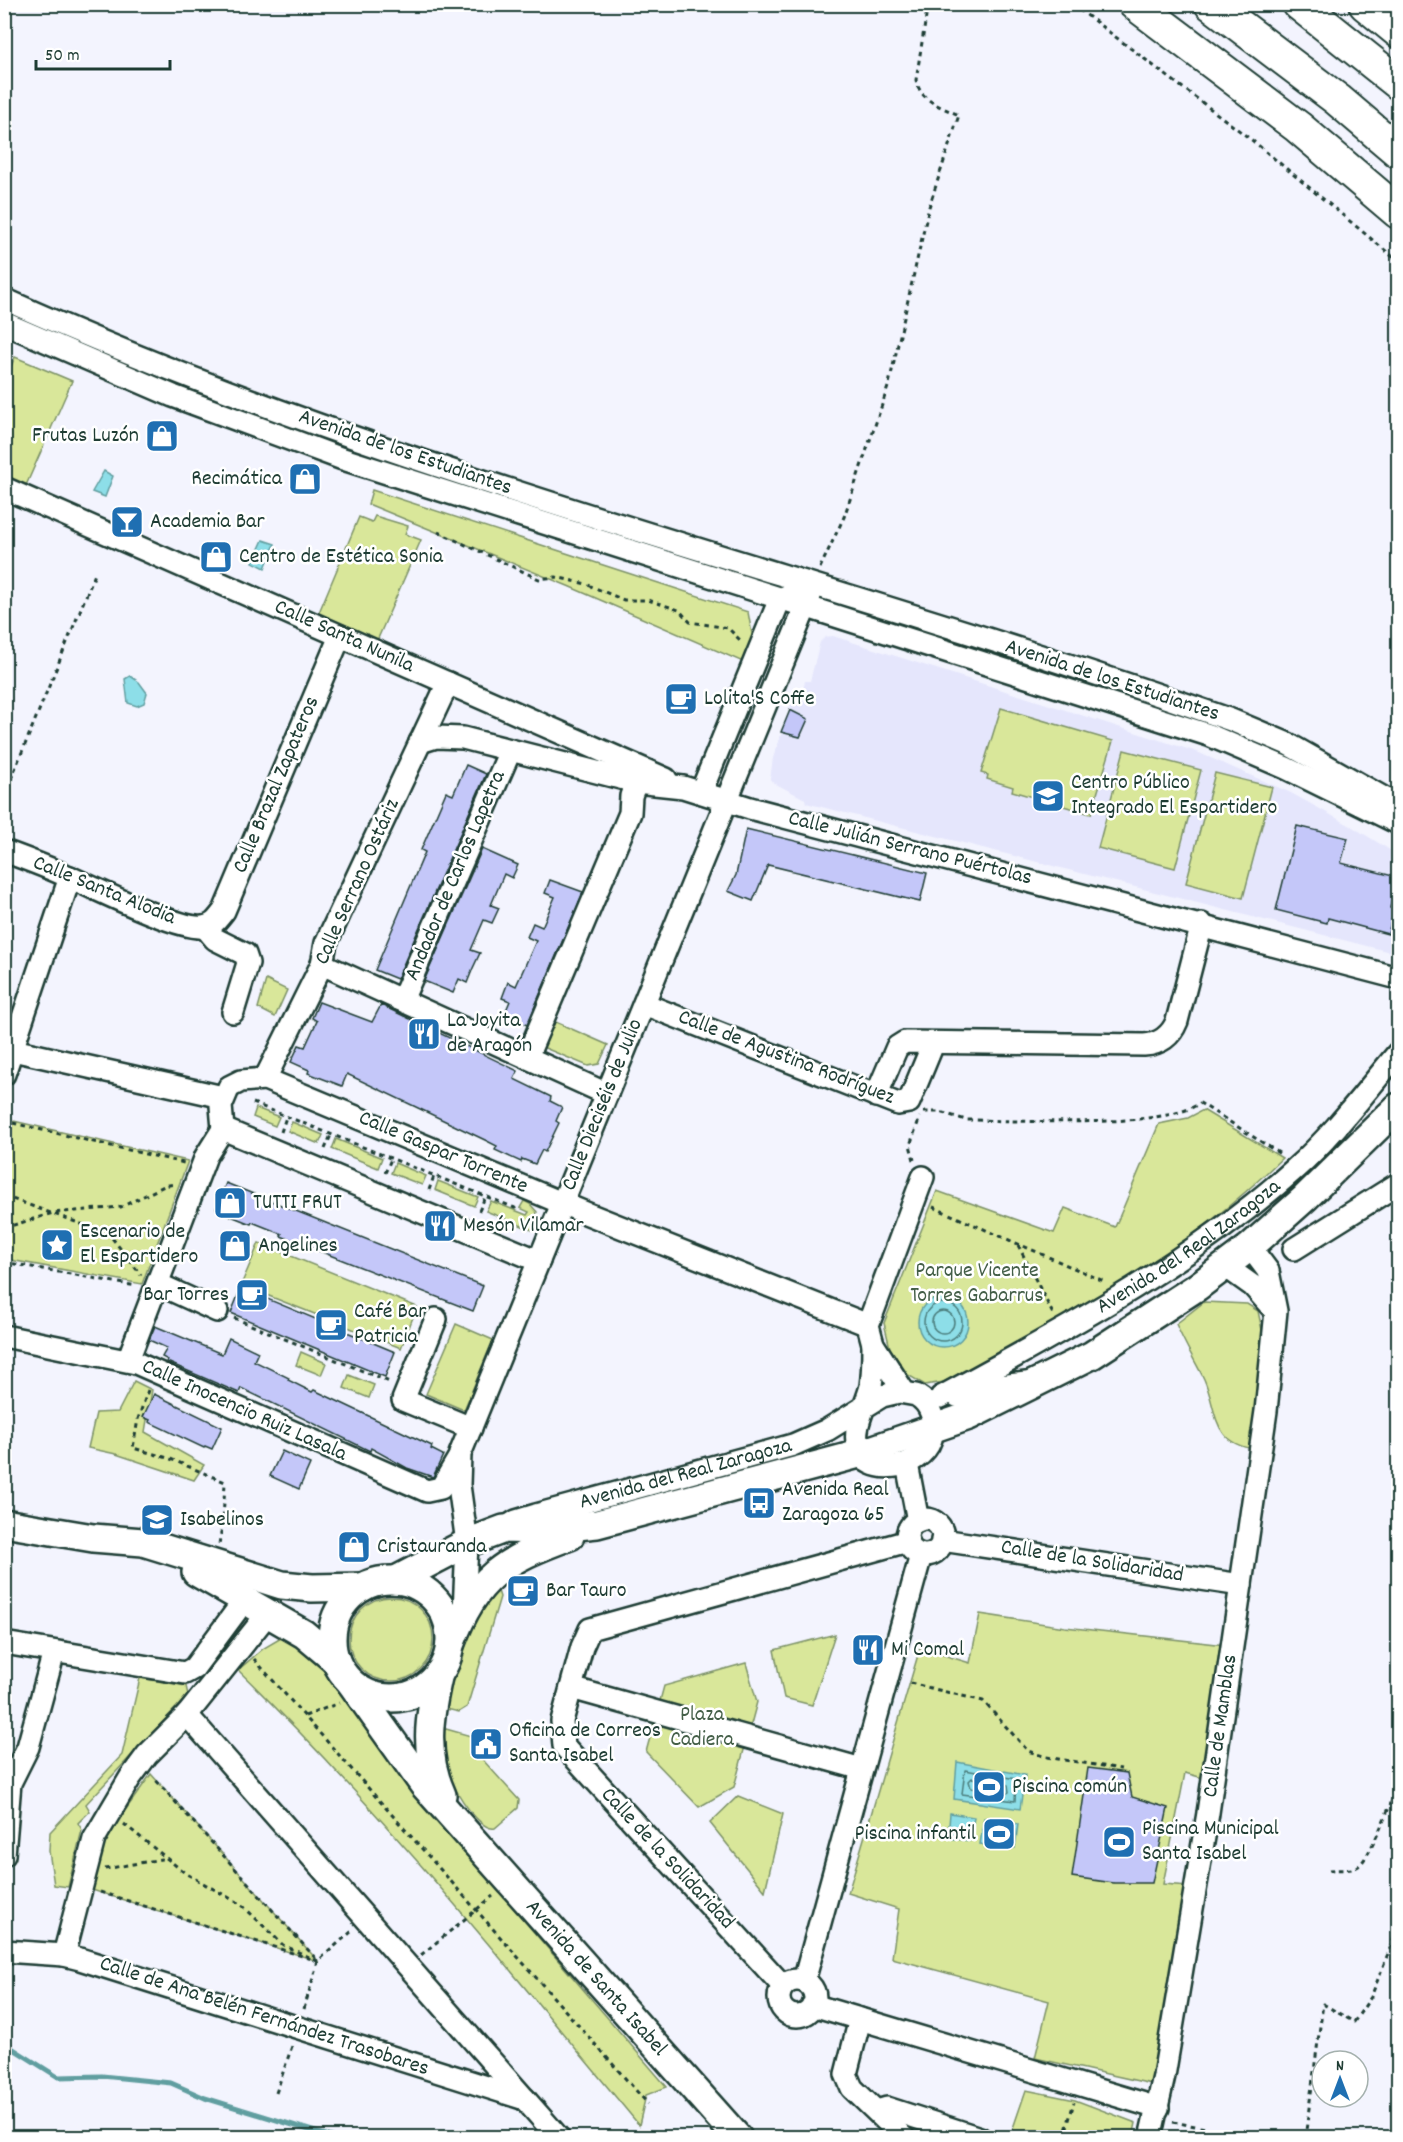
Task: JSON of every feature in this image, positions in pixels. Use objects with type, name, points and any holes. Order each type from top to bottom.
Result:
[{"type":"highway","points":[[1134,4],[1298,127],[1398,212]]},
{"type":"highway","points":[[1211,4],[1338,100],[1398,152]]},
{"type":"highway","points":[[1299,4],[1398,83]]},
{"type":"highway","points":[[1365,4],[1398,31]]},
{"type":"main road","name":"Avenida del Real Zaragoza","points":[[450,1645],[464,1613],[487,1581],[514,1558],[597,1524],[859,1454],[969,1416],[1040,1382],[1134,1330],[1250,1247],[1305,1198],[1398,1107]]},
{"type":"main road","points":[[4,1523],[93,1538],[143,1542],[282,1586],[363,1587],[396,1580],[418,1587],[433,1597],[444,1612],[450,1645],[439,1673],[426,1686],[410,1695],[391,1698],[373,1695],[355,1689],[336,1661],[304,1634],[257,1605],[198,1572],[93,1538]]},
{"type":"main road","name":"Avenida del Real Zaragoza","points":[[396,1580],[467,1543],[504,1529],[537,1530],[597,1524]]},
{"type":"main road","points":[[336,1661],[331,1638],[337,1614],[344,1603],[363,1587]]},
{"type":"main road","name":"Avenida de Santa Isabel","points":[[439,1673],[430,1718],[428,1746],[430,1766],[454,1817]]},
{"type":"main road","name":"Avenida de Santa Isabel","points":[[355,1689],[423,1784],[738,2138]]},
{"type":"street","name":"Avenida de los Estudiantes","points":[[4,299],[62,325],[242,397],[420,460],[814,584],[1231,720],[1288,744],[1398,806]]},
{"type":"street","name":"Avenida de los Estudiantes","points":[[4,323],[173,396],[340,458],[806,608],[1157,716],[1209,735],[1398,824]]},
{"type":"street","name":"Calle Santa Nunila","points":[[4,488],[692,790]]},
{"type":"street","points":[[692,790],[756,656],[780,599],[814,584]]},
{"type":"street","points":[[806,608],[814,584]]},
{"type":"street","name":"Calle Dieciséis de Julio","points":[[464,1613],[467,1543],[459,1485],[460,1454],[806,608]]},
{"type":"street","name":"Calle Brazal Zapateros","points":[[205,927],[216,922],[224,910],[340,636]]},
{"type":"street","name":"Calle Serrano Ostáriz","points":[[265,1079],[322,964],[326,943],[448,683]]},
{"type":"street","name":"Calle Julián Serrano Puértolas","points":[[420,742],[447,736],[636,782],[692,790],[727,802],[1202,924],[1398,978]]},
{"type":"street","name":"Andador de Carlos Lapetra","points":[[399,999],[406,991],[510,751]]},
{"type":"street","points":[[527,1057],[630,813],[631,796],[636,782]]},
{"type":"street","name":"Avenida de los Estudiantes","points":[[1334,792],[1398,834]]},
{"type":"street","name":"Calle Santa Alodia","points":[[4,851],[70,877],[99,892],[182,924],[205,927]]},
{"type":"street","points":[[4,1074],[8,1049],[70,877]]},
{"type":"street","points":[[876,1096],[897,1047],[905,1042],[933,1044],[1156,1043],[1167,1036],[1177,1021],[1202,924]]},
{"type":"street","points":[[205,927],[215,939],[245,954],[248,963],[233,1012]]},
{"type":"street","points":[[322,964],[607,1094]]},
{"type":"street","name":"Calle de Agustina Rodríguez","points":[[644,1004],[898,1104],[909,1102],[933,1044]]},
{"type":"street","points":[[8,1049],[223,1097]]},
{"type":"street","name":"Avenida del Real Zaragoza","points":[[941,1397],[1062,1332],[1127,1291],[1248,1208],[1318,1147],[1398,1053]]},
{"type":"street","points":[[128,1360],[149,1284],[206,1156],[223,1129],[223,1097],[235,1083],[265,1079]]},
{"type":"street","name":"Calle Gaspar Torrente","points":[[265,1079],[870,1334]]},
{"type":"street","points":[[223,1129],[538,1261]]},
{"type":"street","points":[[870,1334],[912,1395],[931,1412],[934,1428],[924,1454],[907,1464],[879,1465],[867,1461],[859,1454],[856,1434],[872,1376],[870,1334],[923,1177]]},
{"type":"street","points":[[1294,1249],[1398,1184]]},
{"type":"street","name":"Calle de Mamblas","points":[[1155,2121],[1206,1824],[1266,1411],[1276,1311],[1268,1271],[1250,1247]]},
{"type":"street","points":[[1225,1266],[1253,1286],[1276,1311]]},
{"type":"street","points":[[149,1284],[218,1311]]},
{"type":"street","points":[[436,1319],[403,1400],[471,1428]]},
{"type":"street","name":"Calle Inocencio Ruiz Lasala","points":[[4,1336],[128,1360],[427,1491],[438,1490],[443,1485],[460,1454]]},
{"type":"street","name":"Avenida del Real Zaragoza","points":[[504,1529],[516,1521],[536,1515],[793,1445],[863,1409],[882,1396],[966,1395],[1000,1386],[1040,1382]]},
{"type":"street","points":[[907,1464],[918,1521]]},
{"type":"street","points":[[794,1984],[812,1989],[813,2005],[805,2014],[793,2016],[782,2009],[779,1997],[794,1984],[862,1769],[914,1548],[910,1527],[918,1521],[931,1520],[936,1523],[940,1528],[942,1540],[937,1550],[914,1548]]},
{"type":"street","name":"Calle de la Solidaridad","points":[[942,1540],[1241,1585]]},
{"type":"street","name":"Calle de la Solidaridad","points":[[794,1984],[568,1753],[561,1729],[571,1688],[590,1629],[914,1548]]},
{"type":"street","points":[[4,1643],[185,1673],[194,1668],[257,1605]]},
{"type":"street","points":[[64,1955],[94,1839],[130,1778],[168,1731],[187,1715],[257,1605]]},
{"type":"street","points":[[4,1855],[10,1783],[28,1747],[54,1652]]},
{"type":"street","points":[[571,1688],[862,1769]]},
{"type":"street","points":[[187,1715],[559,2138]]},
{"type":"street","name":"Calle de Ana Belén Fernández Trasobares","points":[[4,1951],[64,1955],[525,2099]]},
{"type":"street","points":[[813,2005],[860,2019],[1155,2121]]},
{"type":"street","points":[[860,2019],[846,2074],[852,2088],[904,2138]]},
{"type":"street","points":[[464,2081],[480,2064],[483,2050]]},
{"type":"street","points":[[877,2111],[887,2108],[942,2132],[980,2138]]},
{"type":"path","points":[[814,584],[844,517],[889,384],[929,207],[959,114],[924,98],[918,90],[916,81],[928,4]]},
{"type":"path","points":[[1072,4],[1253,141],[1398,261]]},
{"type":"path","points":[[438,532],[538,579],[556,577],[586,584],[624,600],[648,600],[680,610],[690,622],[728,628],[756,656]]},
{"type":"path","points":[[4,796],[95,574]]},
{"type":"path","points":[[253,1103],[515,1209],[518,1203]]},
{"type":"path","points":[[923,1177],[915,1163],[910,1145],[921,1115],[925,1112],[940,1112],[966,1120],[1157,1119],[1191,1110],[1200,1103],[1299,1165]]},
{"type":"path","points":[[281,1132],[286,1117]]},
{"type":"path","points":[[4,1121],[190,1165]]},
{"type":"path","points":[[325,1149],[331,1135]]},
{"type":"path","points":[[385,1173],[391,1159]]},
{"type":"path","points":[[429,1190],[434,1176]]},
{"type":"path","points":[[4,1228],[53,1213],[120,1207],[164,1186]]},
{"type":"path","points":[[4,1196],[109,1234],[149,1284]]},
{"type":"path","points":[[479,1210],[485,1197]]},
{"type":"path","points":[[915,1199],[1127,1291]]},
{"type":"path","points":[[1017,1244],[1062,1332]]},
{"type":"path","points":[[4,1262],[149,1284]]},
{"type":"path","points":[[218,1311],[407,1389]]},
{"type":"path","points":[[154,1371],[138,1419],[133,1448],[168,1458],[225,1482],[224,1522],[217,1551]]},
{"type":"path","points":[[253,1657],[474,1910],[648,2104]]},
{"type":"path","points":[[910,1683],[983,1701],[1028,1751],[1046,1757],[1120,1769]]},
{"type":"path","points":[[305,1716],[355,1689]]},
{"type":"path","points":[[151,1774],[318,1961]]},
{"type":"path","points":[[1329,1870],[1354,1868],[1361,1865],[1372,1847],[1398,1787]]},
{"type":"path","points":[[118,1819],[185,1873],[242,1905],[283,1945],[318,1961]]},
{"type":"path","points":[[98,1870],[167,1858]]},
{"type":"path","points":[[409,1965],[511,1882]]},
{"type":"path","points":[[92,1890],[318,1961]]},
{"type":"path","points":[[276,2093],[318,1961],[367,1917]]},
{"type":"path","points":[[1305,2138],[1323,2004],[1354,2022],[1371,1997],[1398,1928]]},
{"type":"path","points":[[1064,2138],[1075,2100]]},
{"type":"path","points":[[1155,2121],[1260,2138]]},
{"type":"shaded area","name":"Centro Público Integrado El Espartidero","points":[[833,636],[1197,752],[1291,793],[1351,826],[1398,855],[1398,954],[806,803],[805,799],[772,782],[770,779],[773,758],[793,700],[801,701],[805,681],[810,681],[820,642],[825,637]]},
{"type":"green space","points":[[15,357],[72,381],[24,490],[5,481],[5,380]]},
{"type":"green space","points":[[372,490],[748,612],[756,656],[743,662],[568,586],[368,504]]},
{"type":"green space","points":[[375,516],[408,526],[405,534],[421,540],[376,643],[317,617],[359,517],[372,522]]},
{"type":"green space","points":[[1001,708],[1113,741],[1091,814],[1012,791],[1013,787],[987,779],[988,775],[981,773]]},
{"type":"green space","points":[[1124,750],[1201,770],[1175,868],[1098,848]]},
{"type":"green space","points":[[1215,773],[1272,787],[1243,898],[1186,883]]},
{"type":"green space","points":[[266,980],[287,990],[275,1017],[258,1008]]},
{"type":"green space","points":[[551,1020],[608,1045],[599,1064],[588,1066],[540,1046]]},
{"type":"green space","points":[[256,1108],[279,1117],[275,1126],[253,1117]]},
{"type":"green space","name":"Parque Vicente Torres Gabarrus","points":[[1203,1110],[1282,1158],[1240,1197],[1195,1233],[1149,1267],[1082,1309],[944,1382],[925,1385],[908,1375],[890,1348],[884,1323],[937,1191],[1054,1233],[1065,1208],[1115,1227],[1159,1124],[1188,1118]]},
{"type":"green space","points":[[5,1119],[188,1161],[142,1284],[5,1259]]},
{"type":"green space","points":[[292,1122],[323,1135],[319,1144],[288,1131]]},
{"type":"green space","points":[[336,1139],[382,1158],[378,1168],[332,1149]]},
{"type":"green space","points":[[395,1163],[426,1176],[422,1185],[391,1173]]},
{"type":"green space","points":[[438,1181],[478,1197],[474,1206],[435,1190]]},
{"type":"green space","points":[[491,1201],[527,1215],[529,1212],[520,1208],[524,1201],[530,1204],[537,1212],[532,1230],[486,1211]]},
{"type":"green space","points":[[259,1243],[417,1307],[401,1348],[241,1285]]},
{"type":"green space","points":[[1204,1302],[1247,1304],[1258,1311],[1265,1344],[1255,1449],[1241,1446],[1223,1433],[1204,1379],[1176,1324]]},
{"type":"green space","points":[[456,1324],[493,1340],[464,1410],[426,1394]]},
{"type":"green space","points":[[301,1352],[326,1363],[321,1375],[296,1365]]},
{"type":"green space","points":[[349,1375],[374,1385],[369,1398],[344,1388]]},
{"type":"green space","points":[[134,1381],[152,1390],[145,1432],[204,1465],[194,1480],[116,1454],[88,1448],[96,1413],[118,1412]]},
{"type":"green space","points":[[497,1588],[500,1597],[467,1707],[459,1712],[442,1708],[479,1611]]},
{"type":"green space","points":[[391,1597],[407,1600],[421,1609],[430,1623],[433,1639],[430,1655],[421,1669],[407,1678],[391,1681],[375,1678],[361,1669],[352,1655],[349,1639],[352,1623],[361,1609],[375,1600]]},
{"type":"green space","points":[[980,1614],[1065,1627],[1225,1645],[1203,1778],[1185,1773],[1163,1884],[1188,1886],[1152,2084],[1035,2058],[1049,2001],[892,1958],[899,1909],[848,1893],[920,1648],[970,1663]]},
{"type":"green space","points":[[288,1634],[319,1654],[490,1881],[667,2087],[646,2095],[639,2125],[395,1835],[292,1724],[238,1670],[264,1648]]},
{"type":"green space","points":[[835,1634],[812,1705],[784,1698],[774,1650]]},
{"type":"green space","name":"Plaza Cadiera","points":[[746,1663],[757,1702],[734,1787],[699,1807],[646,1752],[664,1686]]},
{"type":"green space","points":[[140,1678],[186,1686],[188,1695],[86,1804],[90,1811],[78,1823],[82,1830],[68,1887],[54,1885],[49,1851],[50,1832],[122,1755]]},
{"type":"green space","points":[[442,1730],[471,1736],[473,1749],[519,1800],[518,1808],[495,1828],[488,1827],[471,1812],[449,1778],[443,1756]]},
{"type":"green space","points":[[151,1774],[318,1961],[92,1890],[107,1836]]},
{"type":"green space","points":[[738,1796],[783,1814],[765,1891],[710,1823]]},
{"type":"green space","points":[[1026,2090],[1075,2100],[1136,2123],[1133,2137],[1010,2137]]},
{"type":"water","points":[[104,471],[113,476],[105,497],[92,492]]},
{"type":"water","points":[[263,540],[275,544],[265,568],[253,562]]},
{"type":"water","points":[[130,676],[139,682],[147,693],[144,703],[137,706],[128,703],[125,679]]},
{"type":"water","points":[[943,1297],[961,1304],[968,1322],[961,1340],[943,1347],[925,1340],[918,1322],[925,1304]]},
{"type":"water","name":"Piscina común","points":[[957,1762],[1025,1775],[1020,1809],[954,1799]]},
{"type":"water","name":"Piscina infantil","points":[[950,1813],[974,1817],[970,1841],[948,1838]]},
{"type":"water","name":"Piscina infantil","points":[[984,1818],[1018,1824],[1015,1848],[980,1844]]},
{"type":"building","points":[[790,710],[808,719],[800,737],[781,732]]},
{"type":"building","points":[[466,765],[486,774],[397,979],[375,970],[425,852],[421,850],[446,792],[453,795]]},
{"type":"building","points":[[1297,826],[1348,838],[1341,863],[1397,877],[1390,908],[1394,909],[1388,934],[1328,918],[1327,923],[1276,910]]},
{"type":"building","points":[[746,829],[927,873],[920,902],[768,865],[753,901],[728,891],[736,875]]},
{"type":"building","points":[[482,849],[518,865],[512,878],[504,874],[491,905],[499,908],[492,923],[484,920],[471,950],[480,953],[467,983],[459,979],[453,993],[424,981]]},
{"type":"building","points":[[550,880],[583,892],[527,1025],[504,1015],[510,1001],[502,998],[508,982],[516,986],[536,941],[527,937],[533,923],[542,927],[555,897],[545,893]]},
{"type":"building","points":[[319,1002],[372,1022],[381,1005],[518,1071],[514,1079],[551,1097],[550,1101],[562,1107],[556,1121],[559,1123],[545,1152],[542,1150],[535,1164],[522,1159],[521,1162],[495,1150],[497,1146],[347,1074],[342,1086],[308,1073],[309,1070],[291,1062],[299,1045],[305,1047],[317,1021],[312,1018]]},
{"type":"building","points":[[226,1183],[483,1286],[473,1311],[281,1236],[282,1234],[252,1222],[251,1224],[226,1214],[227,1212],[216,1208]]},
{"type":"building","points":[[241,1288],[395,1352],[385,1377],[231,1313]]},
{"type":"building","points":[[155,1326],[222,1354],[229,1338],[258,1352],[254,1361],[289,1378],[288,1380],[432,1446],[431,1449],[443,1455],[433,1477],[407,1468],[371,1448],[370,1451],[241,1388],[239,1393],[167,1362],[168,1360],[162,1357],[167,1348],[149,1340]]},
{"type":"building","points":[[154,1394],[222,1427],[212,1449],[205,1446],[204,1448],[143,1417]]},
{"type":"building","points":[[282,1451],[310,1464],[299,1489],[270,1476]]},
{"type":"building","name":"Piscina Municipal Santa Isabel","points":[[1088,1768],[1127,1773],[1132,1797],[1168,1808],[1152,1883],[1114,1883],[1072,1877]]},
{"type":"waterway","points":[[4,2043],[58,2077],[102,2076],[171,2083],[205,2098],[335,2138]]},
{"type":"place","name":"Frutas Luzón","points":[[162,436]]},
{"type":"place","name":"Recimática","points":[[305,479]]},
{"type":"place","name":"Academia Bar","points":[[127,522]]},
{"type":"place","name":"Centro de Estética Sonia","points":[[216,557]]},
{"type":"place","name":"Lolita'S Coffe","points":[[681,699]]},
{"type":"place","name":"Centro Público Integrado El Espartidero","points":[[1048,796]]},
{"type":"place","name":"La Joyita de Aragón","points":[[424,1034]]},
{"type":"place","name":"TUTTI FRUT","points":[[230,1203]]},
{"type":"place","name":"Mesón Vilamar","points":[[440,1226]]},
{"type":"place","name":"Escenario de El Espartidero","points":[[57,1245]]},
{"type":"place","name":"Angelines","points":[[235,1246]]},
{"type":"place","name":"Bar Torres","points":[[252,1295]]},
{"type":"place","name":"Café Bar Patricia","points":[[331,1325]]},
{"type":"place","name":"Avenida Real Zaragoza 65","points":[[759,1503]]},
{"type":"place","name":"Isabelinos","points":[[157,1520]]},
{"type":"place","name":"Cristauranda","points":[[354,1547]]},
{"type":"place","name":"Bar Tauro","points":[[523,1591]]},
{"type":"place","name":"Mi Comal","points":[[868,1650]]},
{"type":"place","name":"Oficina de Correos Santa Isabel","points":[[486,1744]]},
{"type":"place","name":"Piscina común","points":[[989,1787]]},
{"type":"place","name":"Piscina infantil","points":[[999,1834]]},
{"type":"place","name":"Piscina Municipal Santa Isabel","points":[[1119,1842]]}]
